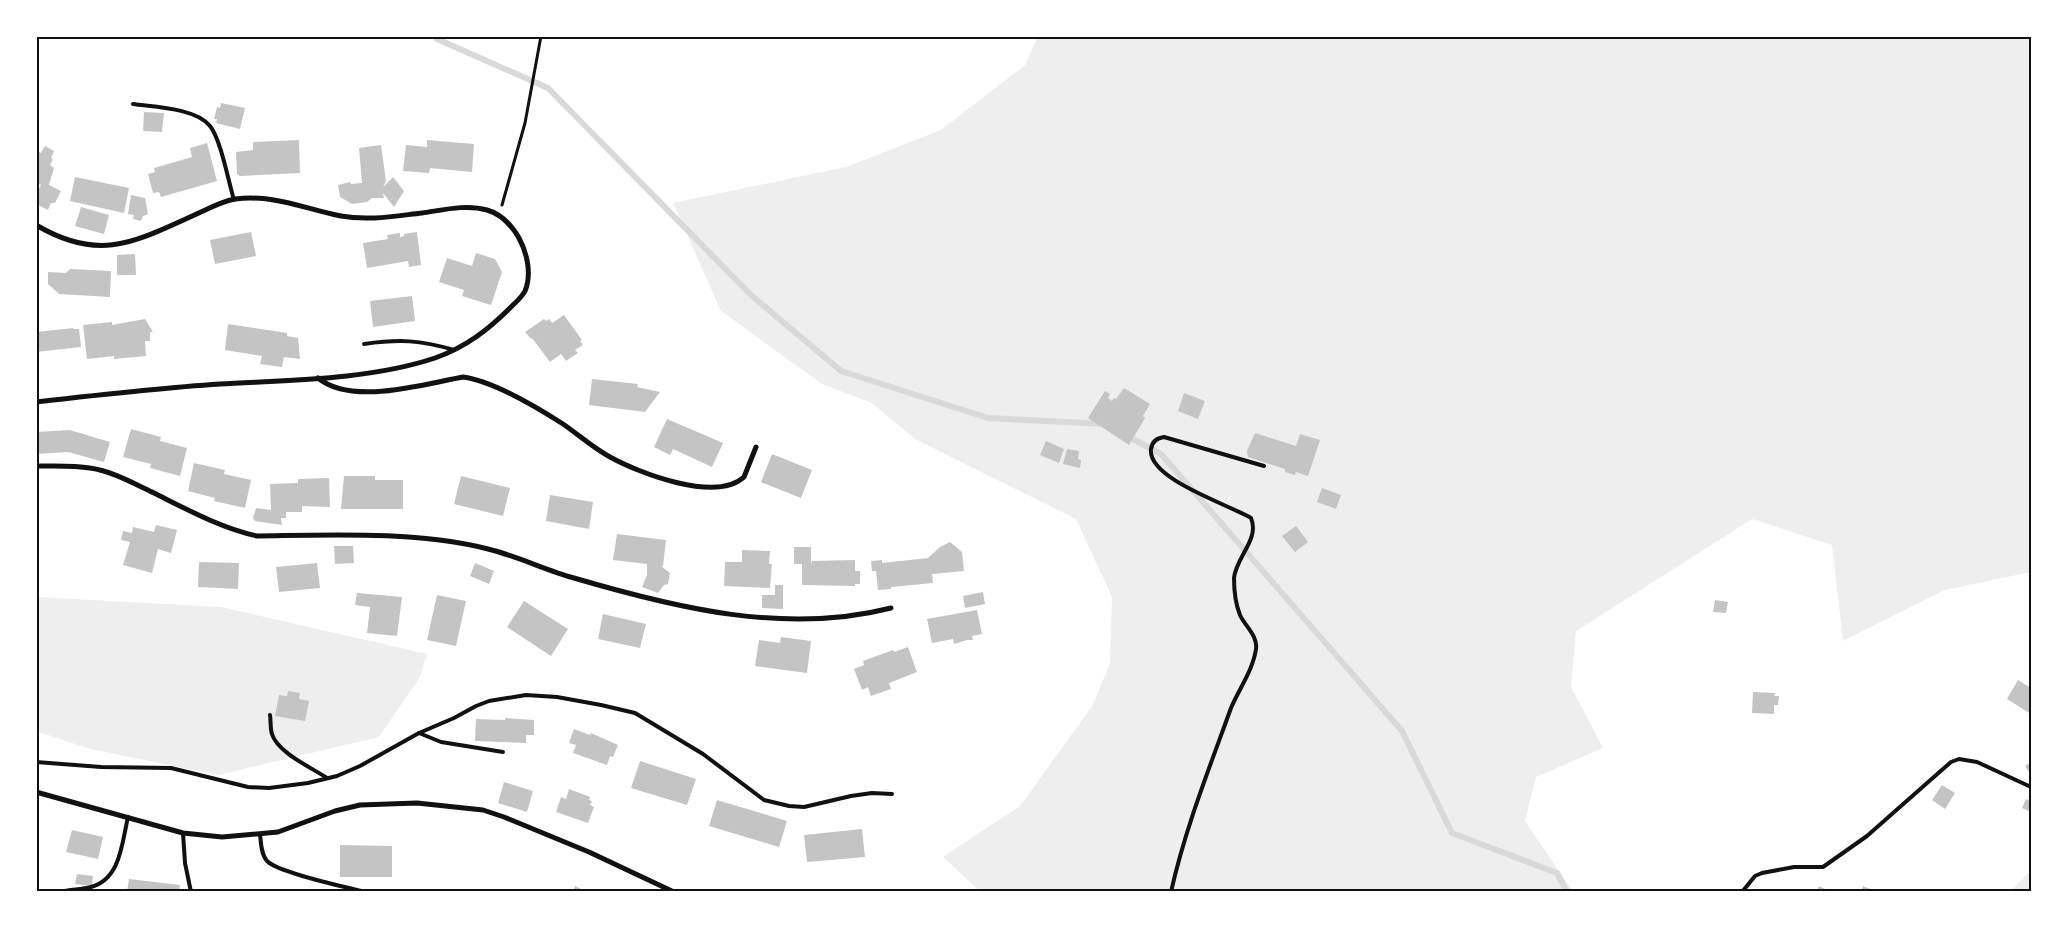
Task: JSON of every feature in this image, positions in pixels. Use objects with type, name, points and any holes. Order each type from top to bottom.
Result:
[{"type":"street","points":[[36,225],[66,241],[103,246],[124,244],[157,232],[218,204],[234,200],[265,198],[302,204],[342,216],[373,219],[460,208],[480,209],[496,214],[515,231],[526,254],[528,277],[523,294],[491,327],[478,338],[433,358],[376,371],[318,378],[176,387],[36,402]]},
{"type":"street","points":[[318,378],[326,384],[347,390],[367,391],[394,390],[463,377],[472,378],[504,391],[563,424],[590,446],[611,458],[658,477],[700,488],[727,485],[740,481],[744,478],[756,447]]},
{"type":"street","points":[[36,466],[66,466],[99,470],[238,532],[257,536],[382,537],[445,542],[488,549],[573,578],[641,597],[729,615],[773,618],[838,618],[891,608]]},
{"type":"street","points":[[36,792],[183,832],[222,837],[278,832],[334,811],[360,805],[400,803],[483,810],[589,852],[671,891]]},
{"type":"lane","points":[[133,104],[186,112],[199,117],[209,124],[215,134],[234,200]]},
{"type":"lane","points":[[364,344],[398,340],[428,342],[454,350]]},
{"type":"lane","points":[[1171,892],[1186,832],[1232,705],[1252,662],[1256,647],[1254,636],[1241,616],[1236,604],[1234,578],[1254,531],[1251,518],[1224,506],[1168,475],[1157,467],[1150,451],[1158,438],[1164,437],[1264,466]]},
{"type":"lane","points":[[36,762],[101,767],[171,768],[248,787],[269,788],[327,778],[360,766],[420,734],[489,701],[526,695],[601,705],[635,714],[703,754],[764,800],[789,806],[804,807],[865,794],[892,794]]},
{"type":"lane","points":[[270,714],[272,736],[286,754],[308,765],[327,778]]},
{"type":"lane","points":[[420,734],[441,742],[503,752]]},
{"type":"lane","points":[[1742,892],[1755,876],[1762,873],[1794,868],[1823,868],[1867,836],[1935,776],[1952,762],[1959,759],[1977,762],[2031,787]]},
{"type":"lane","points":[[60,892],[90,887],[111,875],[118,863],[128,817]]},
{"type":"lane","points":[[183,832],[191,892]]},
{"type":"lane","points":[[260,834],[263,853],[268,861],[275,866],[322,882],[365,892]]},
{"type":"path","points":[[496,214],[503,203],[525,123],[541,36]]},
{"type":"shaded area","points":[[1038,36],[2031,36],[2031,572],[1945,590],[1843,641],[1832,545],[1752,519],[1576,631],[1571,687],[1603,748],[1536,777],[1525,821],[1573,892],[981,892],[943,857],[1020,806],[1093,705],[1110,663],[1112,597],[1076,519],[915,439],[872,403],[822,384],[721,311],[673,203],[846,167],[941,130],[1025,65]]},
{"type":"shaded area","points":[[36,597],[221,607],[427,654],[420,677],[379,737],[218,775],[90,749],[36,731]]},
{"type":"shaded area","points":[[2031,872],[2031,892],[2010,892],[2025,876]]},
{"type":"building","points":[[221,103],[245,108],[240,129],[216,123],[217,119],[214,119],[217,107],[220,108]]},
{"type":"building","points":[[144,112],[164,113],[162,132],[143,131]]},
{"type":"building","points":[[299,140],[300,173],[240,176],[237,174],[236,152],[253,150],[253,142]]},
{"type":"building","points":[[427,140],[474,144],[472,172],[430,168],[429,173],[403,171],[406,145],[427,147]]},
{"type":"building","points":[[207,143],[217,181],[161,197],[159,192],[153,193],[148,174],[155,172],[154,168],[192,157],[190,148]]},
{"type":"building","points":[[381,145],[386,181],[383,187],[393,177],[404,191],[394,207],[383,193],[384,198],[372,198],[367,202],[352,204],[340,197],[338,185],[350,182],[351,184],[362,183],[359,148]]},
{"type":"building","points":[[45,146],[54,151],[50,165],[54,168],[49,185],[61,191],[55,203],[51,203],[48,210],[36,204],[36,194],[41,185],[39,184],[36,190],[36,150],[41,153]]},
{"type":"building","points":[[75,177],[129,188],[124,213],[70,201]]},
{"type":"building","points":[[131,195],[145,198],[148,214],[143,216],[141,221],[133,219],[134,215],[128,214]]},
{"type":"building","points":[[81,207],[109,215],[104,234],[75,226]]},
{"type":"building","points":[[251,232],[256,256],[215,264],[210,240]]},
{"type":"building","points":[[417,232],[421,265],[409,267],[408,261],[367,268],[363,243],[388,239],[387,235],[400,233],[400,237],[404,236],[404,234]]},
{"type":"building","points":[[476,253],[495,259],[502,272],[491,305],[462,296],[464,290],[439,282],[447,258],[472,266]]},
{"type":"building","points":[[135,254],[136,275],[117,275],[117,255]]},
{"type":"building","points":[[70,269],[111,271],[110,297],[59,294],[48,284],[48,272],[66,273]]},
{"type":"building","points":[[412,296],[415,321],[373,327],[370,301]]},
{"type":"building","points":[[564,315],[582,340],[580,341],[583,345],[575,350],[578,353],[566,361],[561,354],[550,362],[532,338],[525,332],[544,319],[546,321],[549,319],[552,323]]},
{"type":"building","points":[[145,319],[153,332],[150,332],[150,341],[145,341],[146,356],[114,359],[114,356],[87,359],[83,325],[112,322],[112,325]]},
{"type":"building","points":[[228,324],[287,333],[287,336],[298,338],[300,359],[284,357],[282,367],[260,364],[262,356],[225,350]]},
{"type":"building","points":[[79,329],[81,347],[36,352],[36,332]]},
{"type":"building","points":[[592,379],[638,384],[637,387],[660,392],[645,412],[589,405]]},
{"type":"building","points":[[1124,388],[1150,404],[1143,416],[1145,418],[1129,445],[1088,418],[1105,391],[1110,394],[1108,398],[1112,401],[1114,398],[1116,399]]},
{"type":"building","points":[[1184,393],[1205,401],[1198,419],[1178,411]]},
{"type":"building","points":[[667,419],[723,443],[712,467],[673,449],[670,455],[654,447]]},
{"type":"building","points":[[131,429],[161,437],[160,441],[187,448],[180,476],[150,468],[151,464],[123,457]]},
{"type":"building","points":[[70,430],[110,442],[104,462],[68,452],[36,454],[36,432]]},
{"type":"building","points":[[1255,433],[1296,446],[1300,434],[1320,440],[1308,476],[1296,472],[1295,475],[1285,472],[1285,469],[1248,457],[1247,451]]},
{"type":"building","points":[[1046,441],[1064,449],[1059,463],[1040,455]]},
{"type":"building","points":[[1067,449],[1079,451],[1080,468],[1063,464]]},
{"type":"building","points":[[772,454],[812,470],[801,498],[761,482]]},
{"type":"building","points":[[194,463],[225,470],[224,474],[251,480],[245,508],[214,501],[215,498],[188,491]]},
{"type":"building","points":[[344,476],[375,476],[375,480],[403,480],[403,509],[341,509]]},
{"type":"building","points":[[461,476],[510,488],[503,516],[454,504]]},
{"type":"building","points":[[329,478],[330,507],[302,506],[302,512],[286,512],[286,518],[281,518],[282,525],[255,521],[253,518],[256,508],[271,510],[270,484],[298,483],[298,479]]},
{"type":"building","points":[[1322,488],[1341,495],[1336,509],[1317,502]]},
{"type":"building","points":[[550,495],[593,502],[589,529],[546,521]]},
{"type":"building","points":[[156,525],[177,530],[171,553],[158,549],[152,573],[123,565],[130,542],[121,540],[123,531],[132,533],[133,527],[154,532]]},
{"type":"building","points":[[1296,526],[1308,542],[1295,552],[1282,536]]},
{"type":"building","points":[[617,534],[666,540],[663,566],[661,566],[670,573],[668,584],[664,585],[658,593],[642,587],[647,575],[647,564],[613,560]]},
{"type":"building","points":[[950,542],[962,552],[964,571],[932,574],[933,583],[878,590],[876,571],[872,571],[871,561],[882,560],[882,563],[928,558],[940,547]]},
{"type":"building","points":[[334,546],[353,546],[354,563],[335,564]]},
{"type":"building","points":[[794,547],[811,547],[811,564],[812,561],[855,560],[855,571],[860,571],[860,584],[855,584],[855,586],[802,585],[802,564],[794,564]]},
{"type":"building","points":[[742,550],[770,551],[769,564],[772,564],[770,588],[724,586],[725,562],[742,562]]},
{"type":"building","points":[[199,562],[239,563],[238,589],[198,587]]},
{"type":"building","points":[[317,563],[320,588],[279,592],[276,567]]},
{"type":"building","points":[[475,563],[494,571],[489,584],[470,576]]},
{"type":"building","points":[[775,585],[783,585],[783,609],[762,608],[762,595],[775,595]]},
{"type":"building","points":[[983,592],[985,604],[965,608],[963,596]]},
{"type":"building","points":[[357,593],[402,597],[397,636],[367,633],[370,607],[355,605]]},
{"type":"building","points":[[437,595],[466,601],[456,646],[427,640]]},
{"type":"building","points":[[1715,600],[1728,602],[1726,613],[1713,612]]},
{"type":"building","points":[[524,601],[568,629],[551,656],[507,627]]},
{"type":"building","points":[[977,610],[982,634],[972,636],[973,640],[954,644],[953,639],[932,643],[927,619]]},
{"type":"building","points":[[603,614],[646,624],[640,648],[598,639]]},
{"type":"building","points":[[781,637],[811,641],[807,673],[755,666],[759,640],[780,643]]},
{"type":"building","points":[[908,647],[917,672],[889,683],[891,689],[871,696],[868,687],[862,690],[854,669],[864,665],[863,661],[893,650],[894,652]]},
{"type":"building","points":[[2018,680],[2031,688],[2031,714],[2007,699]]},
{"type":"building","points":[[288,691],[300,693],[299,699],[309,701],[305,721],[275,716],[279,695],[287,696]]},
{"type":"building","points":[[1753,692],[1775,693],[1774,696],[1779,696],[1778,705],[1774,705],[1774,714],[1752,713]]},
{"type":"building","points":[[505,718],[534,720],[534,735],[526,735],[526,743],[475,741],[476,719],[505,720]]},
{"type":"building","points":[[574,729],[590,735],[591,733],[618,745],[613,757],[610,756],[607,765],[573,753],[576,745],[569,743]]},
{"type":"building","points":[[640,761],[696,779],[687,805],[631,788]]},
{"type":"building","points":[[2031,762],[2031,775],[2025,766]]},
{"type":"building","points":[[504,782],[533,791],[527,812],[498,803]]},
{"type":"building","points":[[1942,785],[1955,793],[1945,809],[1932,800]]},
{"type":"building","points":[[569,789],[590,797],[589,800],[592,801],[590,805],[594,807],[588,823],[556,812],[561,797],[566,799]]},
{"type":"building","points":[[2026,799],[2031,801],[2031,812],[2022,808]]},
{"type":"building","points":[[717,800],[787,821],[779,847],[709,826]]},
{"type":"building","points":[[862,829],[865,857],[807,862],[804,835]]},
{"type":"building","points":[[72,830],[103,837],[98,859],[66,852]]},
{"type":"building","points":[[340,845],[392,846],[392,877],[340,877]]},
{"type":"building","points":[[77,874],[93,876],[92,886],[75,884]]},
{"type":"building","points":[[129,879],[180,885],[179,892],[127,892]]},
{"type":"building","points":[[575,886],[587,892],[573,892]]},
{"type":"building","points":[[1819,886],[1831,892],[1816,892]]},
{"type":"building","points":[[1863,886],[1877,892],[1861,892]]},
{"type":"waterway","points":[[437,39],[548,88],[751,295],[841,371],[988,418],[1105,424]]},
{"type":"waterway","points":[[1125,435],[1161,454],[1402,731],[1452,833],[1557,873],[1567,892]]}]
